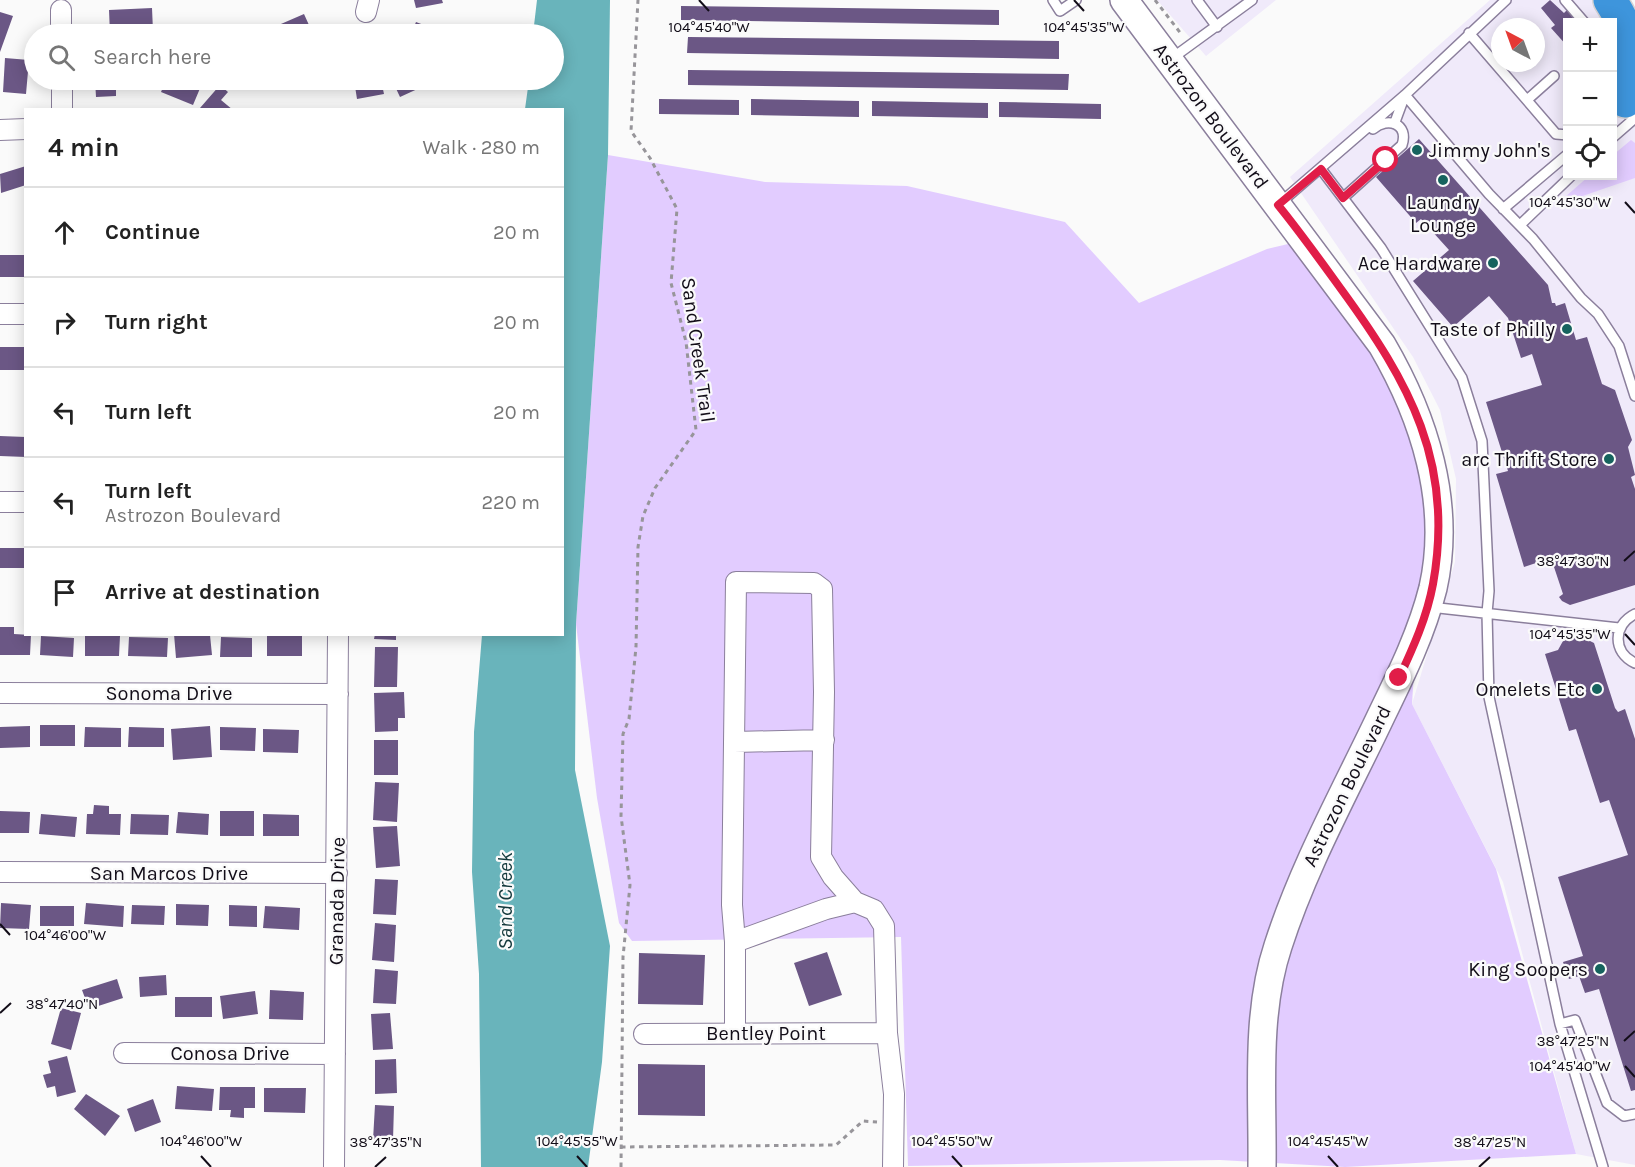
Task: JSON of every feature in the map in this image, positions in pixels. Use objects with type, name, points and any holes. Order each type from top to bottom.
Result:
[{"type":"highway","points":[[1610,0],[1627,23],[1632,39],[1635,64],[1629,115]]},
{"type":"highway","points":[[1631,0],[1635,5]]},
{"type":"main road","name":"Astrozon Boulevard","points":[[1124,0],[1179,53],[1278,205],[1382,345],[1413,403],[1424,432],[1435,488],[1438,526],[1436,567],[1427,607],[1399,678],[1298,890],[1277,948],[1264,1019],[1262,1167]]},
{"type":"street","points":[[61,10],[61,24]]},
{"type":"street","points":[[62,90],[62,108]]},
{"type":"street","points":[[0,130],[24,129]]},
{"type":"street","points":[[0,314],[24,314]]},
{"type":"street","points":[[0,502],[24,502]]},
{"type":"street","points":[[735,1033],[735,942],[732,905],[736,582],[814,583],[822,589],[824,740],[821,857],[833,877],[855,902],[874,910],[884,926],[893,1167]]},
{"type":"street","name":"Granada Drive","points":[[334,1167],[338,636]]},
{"type":"street","name":"Sonoma Drive","points":[[0,693],[338,694]]},
{"type":"street","points":[[734,742],[824,740]]},
{"type":"street","name":"San Marcos Drive","points":[[0,872],[337,873]]},
{"type":"street","points":[[735,942],[826,909],[855,902]]},
{"type":"street","name":"Bentley Point","points":[[644,1034],[888,1033]]},
{"type":"street","name":"Conosa Drive","points":[[124,1053],[335,1054]]},
{"type":"lane","points":[[1053,0],[1060,11],[1076,0]]},
{"type":"lane","points":[[1197,0],[1217,27]]},
{"type":"lane","points":[[1179,53],[1252,0]]},
{"type":"lane","points":[[1565,0],[1581,18]]},
{"type":"lane","points":[[1278,205],[1405,95],[1501,2]]},
{"type":"lane","points":[[1469,33],[1556,134],[1563,135]]},
{"type":"lane","points":[[1527,100],[1554,76]]},
{"type":"lane","points":[[1395,122],[1405,95]]},
{"type":"lane","points":[[1405,95],[1581,298],[1598,314],[1619,346],[1635,396]]},
{"type":"lane","points":[[1343,198],[1402,145],[1405,137],[1401,127],[1395,122],[1387,121],[1378,125],[1358,143],[1344,148]]},
{"type":"lane","points":[[1503,209],[1563,158]]},
{"type":"lane","points":[[1321,169],[1382,248],[1462,378],[1482,441],[1489,591],[1487,613],[1489,697],[1560,1024],[1603,1167]]},
{"type":"lane","points":[[1520,225],[1567,180]]},
{"type":"lane","points":[[1427,607],[1619,628]]},
{"type":"lane","points":[[1635,614],[1626,618],[1619,628],[1619,649],[1626,658],[1635,663]]},
{"type":"lane","points":[[1560,1024],[1575,1020],[1607,1103],[1624,1116],[1635,1114]]},
{"type":"path","name":"Sand Creek Trail","points":[[621,1167],[623,957],[630,885],[621,816],[623,734],[629,719],[636,647],[638,547],[643,516],[655,488],[696,430],[686,342],[671,284],[676,209],[650,158],[632,131],[638,0]]},
{"type":"path","points":[[1155,0],[1179,53]]},
{"type":"path","points":[[621,1147],[836,1145],[863,1121],[893,1123]]},
{"type":"shaded area","points":[[1157,0],[1276,0],[1206,56]]},
{"type":"shaded area","points":[[1490,0],[1601,0],[1617,18],[1563,18],[1563,180],[1617,180],[1617,18],[1635,39],[1635,1165],[1576,1154],[1503,882],[1412,704],[1455,562],[1456,479],[1440,410],[1413,357],[1290,177]]},
{"type":"shaded area","points":[[1631,140],[1635,143],[1635,178],[1568,201],[1565,197],[1584,180],[1617,180],[1617,152]]},
{"type":"shaded area","points":[[608,155],[765,182],[907,186],[1065,222],[1139,303],[1267,249],[1305,240],[1413,403],[1435,488],[1416,640],[1412,704],[1496,869],[1576,1154],[1345,1167],[1220,1160],[908,1166],[901,937],[632,941],[619,923],[597,798],[576,624]]},
{"type":"water","name":"Sand Creek","points":[[537,0],[610,0],[608,155],[576,624],[575,770],[610,946],[602,1062],[588,1167],[481,1167],[479,974],[472,872],[474,732],[482,636],[564,636],[564,108],[525,108],[528,90],[564,90],[564,24],[534,24]]},
{"type":"building","points":[[414,0],[442,0],[443,3],[416,8]]},
{"type":"building","points":[[1550,0],[1564,13],[1568,9],[1576,18],[1563,18],[1563,41],[1551,28],[1555,25],[1541,8]]},
{"type":"building","points":[[681,6],[999,10],[999,25],[681,20]]},
{"type":"building","points":[[152,8],[153,24],[110,24],[109,10]]},
{"type":"building","points":[[0,12],[13,16],[0,52]]},
{"type":"building","points":[[304,14],[308,24],[281,24]]},
{"type":"building","points":[[688,37],[1059,41],[1059,59],[687,53]]},
{"type":"building","points":[[5,58],[24,60],[26,94],[3,92]]},
{"type":"building","points":[[688,70],[1069,74],[1068,90],[688,85]]},
{"type":"building","points":[[96,90],[116,90],[116,96],[96,97]]},
{"type":"building","points":[[162,90],[199,90],[193,105],[161,92]]},
{"type":"building","points":[[216,90],[228,92],[221,100],[231,108],[200,108]]},
{"type":"building","points":[[356,90],[383,90],[384,94],[357,99]]},
{"type":"building","points":[[397,90],[415,90],[400,97]]},
{"type":"building","points":[[659,99],[739,100],[739,115],[659,114]]},
{"type":"building","points":[[751,99],[859,101],[859,117],[751,115]]},
{"type":"building","points":[[872,101],[988,103],[988,118],[872,116]]},
{"type":"building","points":[[999,102],[1101,104],[1101,119],[999,117]]},
{"type":"building","points":[[1419,139],[1548,285],[1552,303],[1556,306],[1565,303],[1576,340],[1587,337],[1602,384],[1615,390],[1632,440],[1628,447],[1635,475],[1631,477],[1635,489],[1635,585],[1570,605],[1559,597],[1563,594],[1553,564],[1556,563],[1554,557],[1524,567],[1496,474],[1508,471],[1486,402],[1542,385],[1532,354],[1521,358],[1508,318],[1489,296],[1453,327],[1413,281],[1449,250],[1421,219],[1416,223],[1376,177]]},
{"type":"building","points":[[24,167],[24,186],[1,193],[0,174]]},
{"type":"building","points":[[0,255],[24,255],[24,277],[0,277]]},
{"type":"building","points":[[0,347],[24,347],[24,370],[0,370]]},
{"type":"building","points":[[0,436],[24,437],[24,457],[0,456]]},
{"type":"building","points":[[0,548],[24,548],[24,568],[0,568]]},
{"type":"building","points":[[0,627],[14,627],[14,634],[31,636],[30,655],[0,655]]},
{"type":"building","points":[[41,636],[74,638],[73,657],[40,655]]},
{"type":"building","points":[[85,636],[120,636],[119,656],[85,656]]},
{"type":"building","points":[[174,636],[210,636],[212,655],[176,658]]},
{"type":"building","points":[[267,636],[302,636],[302,656],[267,656]]},
{"type":"building","points":[[375,636],[396,636],[396,640],[374,639]]},
{"type":"building","points":[[1580,636],[1594,643],[1615,708],[1618,712],[1625,709],[1635,739],[1635,1090],[1631,1091],[1599,989],[1585,993],[1579,976],[1569,979],[1563,962],[1583,956],[1558,877],[1628,855],[1609,800],[1600,803],[1576,729],[1569,731],[1545,654],[1558,650],[1563,641]]},
{"type":"building","points":[[129,637],[168,638],[167,657],[128,656]]},
{"type":"building","points":[[221,637],[252,638],[252,657],[220,657]]},
{"type":"building","points":[[375,647],[398,647],[397,687],[374,687]]},
{"type":"building","points":[[404,692],[405,718],[398,718],[398,731],[375,732],[374,693]]},
{"type":"building","points":[[40,725],[75,725],[75,746],[40,746]]},
{"type":"building","points":[[30,726],[30,747],[0,748],[0,727]]},
{"type":"building","points":[[210,726],[212,757],[173,760],[171,729]]},
{"type":"building","points":[[85,727],[121,728],[121,747],[84,747]]},
{"type":"building","points":[[129,727],[164,728],[164,747],[128,747]]},
{"type":"building","points":[[220,727],[256,728],[255,751],[220,750]]},
{"type":"building","points":[[263,729],[299,730],[298,753],[263,752]]},
{"type":"building","points":[[374,740],[398,740],[398,775],[374,775]]},
{"type":"building","points":[[375,782],[399,783],[397,822],[373,820]]},
{"type":"building","points":[[94,805],[109,806],[109,814],[121,814],[120,835],[86,834],[87,814],[93,814]]},
{"type":"building","points":[[0,811],[30,812],[29,833],[0,833]]},
{"type":"building","points":[[220,811],[254,811],[254,836],[220,836]]},
{"type":"building","points":[[178,812],[209,814],[208,835],[176,833]]},
{"type":"building","points":[[41,814],[77,817],[75,837],[39,834]]},
{"type":"building","points":[[131,814],[169,815],[168,835],[130,834]]},
{"type":"building","points":[[263,814],[299,815],[299,836],[263,836]]},
{"type":"building","points":[[397,826],[400,866],[376,868],[373,827]]},
{"type":"building","points":[[375,879],[398,880],[396,915],[373,914]]},
{"type":"building","points":[[1,903],[31,905],[29,929],[0,928]]},
{"type":"building","points":[[86,903],[124,906],[123,927],[84,924]]},
{"type":"building","points":[[176,904],[209,905],[208,926],[176,925]]},
{"type":"building","points":[[132,905],[165,906],[164,925],[131,924]]},
{"type":"building","points":[[229,905],[257,906],[257,927],[229,926]]},
{"type":"building","points":[[40,906],[74,906],[74,926],[40,926]]},
{"type":"building","points":[[265,906],[300,908],[299,930],[263,928]]},
{"type":"building","points":[[375,923],[396,925],[394,962],[372,960]]},
{"type":"building","points":[[827,952],[842,995],[809,1006],[794,963]]},
{"type":"building","points":[[639,953],[705,955],[703,1005],[638,1004]]},
{"type":"building","points":[[375,969],[398,971],[396,1004],[373,1003]]},
{"type":"building","points":[[166,975],[167,995],[140,997],[139,977]]},
{"type":"building","points":[[117,979],[123,998],[89,1009],[82,990]]},
{"type":"building","points":[[270,990],[304,992],[303,1020],[269,1019]]},
{"type":"building","points":[[255,991],[258,1014],[223,1019],[220,996]]},
{"type":"building","points":[[175,997],[212,997],[212,1017],[175,1017]]},
{"type":"building","points":[[61,1008],[81,1013],[71,1050],[51,1044]]},
{"type":"building","points":[[390,1013],[393,1049],[373,1050],[371,1014]]},
{"type":"building","points":[[67,1056],[76,1092],[57,1097],[55,1086],[47,1088],[43,1075],[51,1073],[48,1061]]},
{"type":"building","points":[[396,1059],[397,1093],[375,1094],[375,1060]]},
{"type":"building","points":[[638,1064],[705,1065],[705,1116],[638,1115]]},
{"type":"building","points":[[177,1086],[214,1089],[212,1111],[175,1109]]},
{"type":"building","points":[[220,1087],[255,1087],[255,1108],[244,1108],[244,1118],[230,1117],[231,1110],[219,1110]]},
{"type":"building","points":[[264,1088],[306,1088],[305,1113],[264,1112]]},
{"type":"building","points":[[86,1094],[120,1116],[105,1136],[74,1109]]},
{"type":"building","points":[[153,1099],[161,1122],[135,1132],[127,1109]]},
{"type":"building","points":[[375,1105],[394,1106],[393,1140],[373,1140]]},
{"type":"place","name":"Jimmy John's","points":[[1417,150]]},
{"type":"place","name":"Laundry Lounge","points":[[1443,180]]},
{"type":"place","name":"Ace Hardware","points":[[1493,263]]},
{"type":"place","name":"Taste of Philly","points":[[1567,329]]},
{"type":"place","name":"arc Thrift Store","points":[[1609,459]]},
{"type":"place","name":"Omelets Etc","points":[[1597,689]]},
{"type":"place","name":"King Soopers","points":[[1600,969]]},
{"type":"route","points":[[1386,160],[1343,198],[1321,169],[1278,205],[1382,345],[1413,403],[1424,432],[1435,488],[1438,526],[1436,567],[1427,607],[1416,640],[1399,678]]}]
